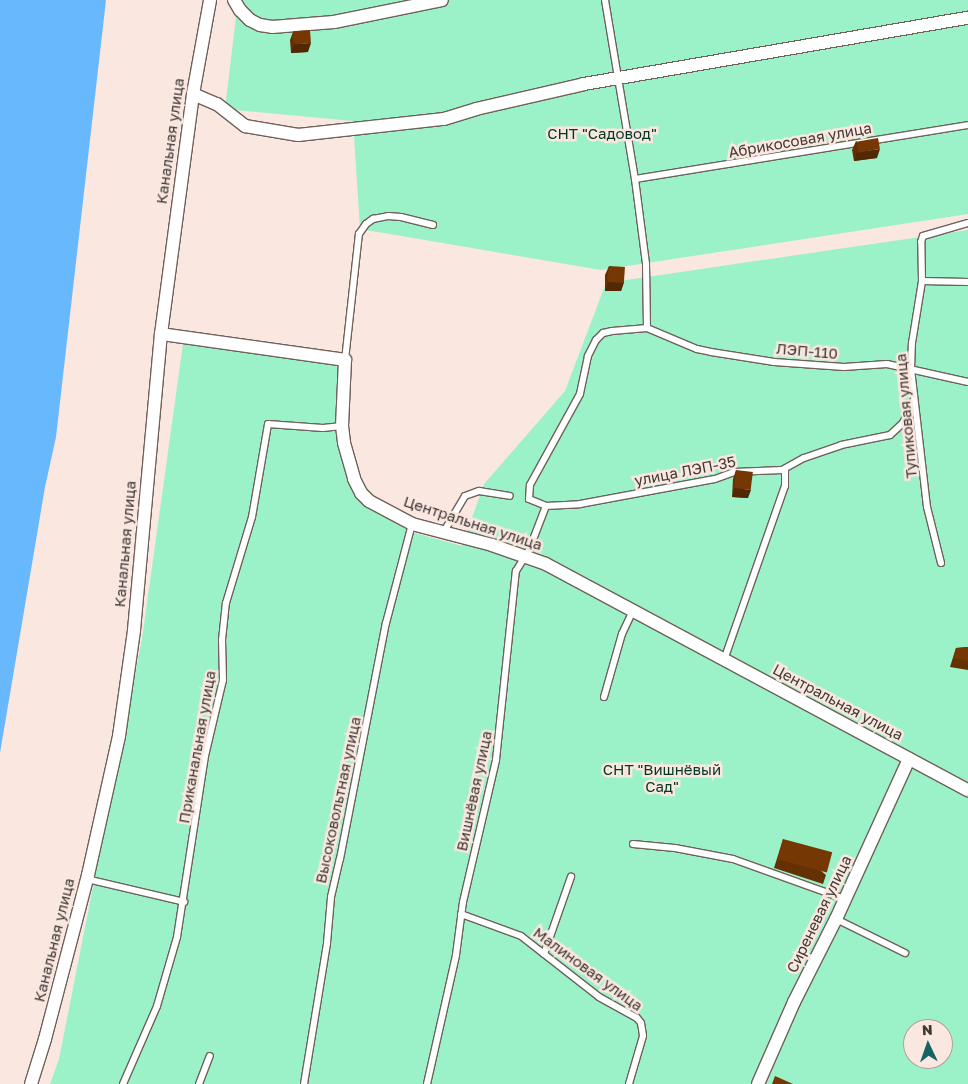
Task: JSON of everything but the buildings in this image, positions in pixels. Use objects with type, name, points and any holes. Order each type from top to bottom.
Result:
[{"type":"street","name":"Канальная улица","points":[[31,1084],[45,1039],[86,879],[119,736],[127,685],[161,334],[192,94],[210,0]]},
{"type":"street","points":[[234,0],[240,10],[250,20],[272,28],[334,22],[442,0]]},
{"type":"street","points":[[192,94],[217,104],[245,126],[291,136],[444,119],[476,109],[557,90],[968,18]]},
{"type":"street","points":[[161,334],[345,360]]},
{"type":"street","name":"Центральная улица","points":[[345,360],[342,426],[348,460],[361,493],[378,506],[412,524],[525,556],[580,581],[968,790]]},
{"type":"street","name":"Сиреневая улица","points":[[758,1084],[794,1002],[836,919],[909,759]]},
{"type":"lane","points":[[546,506],[532,501],[529,496],[530,485],[580,394],[588,356],[596,340],[602,333],[612,330],[647,328],[646,264],[636,179],[605,0]]},
{"type":"lane","name":"Абрикосовая улица","points":[[636,179],[968,125]]},
{"type":"lane","points":[[345,360],[359,234],[366,224],[388,216],[401,216],[433,225]]},
{"type":"lane","name":"Тупиковая улица","points":[[941,562],[927,507],[911,369],[912,343],[922,281],[921,242],[923,236],[968,223]]},
{"type":"lane","points":[[922,281],[968,282]]},
{"type":"lane","name":"ЛЭП-110","points":[[647,328],[698,349],[747,357],[844,367],[886,364],[968,382]]},
{"type":"lane","name":"улица ЛЭП-35","points":[[546,506],[589,503],[714,479],[734,472],[785,469],[804,458],[840,445],[890,435],[903,423],[914,399]]},
{"type":"lane","name":"Приканальная улица","points":[[123,1084],[157,1006],[177,937],[206,756],[223,680],[222,640],[226,603],[252,517],[268,424],[323,428],[342,426]]},
{"type":"lane","points":[[724,660],[785,486],[785,469]]},
{"type":"lane","points":[[443,533],[465,496],[478,491],[510,496]]},
{"type":"lane","name":"Вишнёвая улица","points":[[427,1084],[456,955],[461,914],[496,760],[514,582],[518,565],[525,556],[546,506]]},
{"type":"lane","name":"Высоковольтная улица","points":[[304,1084],[327,943],[331,897],[386,623],[412,524]]},
{"type":"lane","points":[[604,697],[622,634],[633,610]]},
{"type":"lane","points":[[633,844],[675,848],[733,859],[845,899]]},
{"type":"lane","points":[[544,954],[571,877]]},
{"type":"lane","points":[[86,879],[184,902]]},
{"type":"lane","name":"Малиновая улица","points":[[461,914],[513,932],[599,996],[641,1023],[643,1036],[630,1084]]},
{"type":"lane","points":[[836,919],[905,953]]},
{"type":"lane","points":[[199,1084],[210,1056]]},
{"type":"green space","name":"СНТ \"Садовод\"","points":[[238,0],[968,0],[968,214],[601,270],[360,229],[353,121],[225,109]]},
{"type":"green space","name":"СНТ \"Вишнёвый Сад\"","points":[[968,230],[968,1084],[50,1084],[59,1059],[142,639],[183,344],[314,358],[348,371],[346,450],[360,497],[411,532],[462,546],[484,484],[565,391],[606,283]]},
{"type":"water","points":[[0,0],[106,0],[56,437],[45,487],[0,753]]}]
